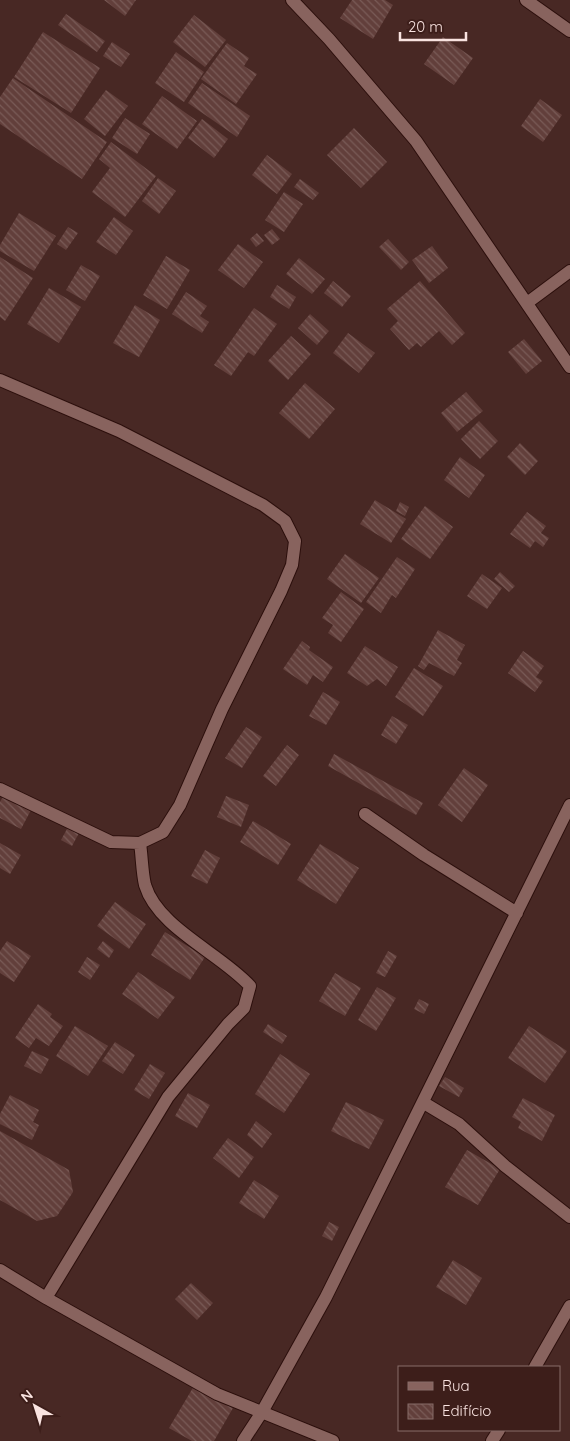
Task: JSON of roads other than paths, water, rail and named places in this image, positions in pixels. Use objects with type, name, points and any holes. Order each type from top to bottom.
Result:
[{"type":"street","points":[[292,0],[329,39],[416,141],[570,367]]},
{"type":"street","points":[[526,0],[570,31]]},
{"type":"street","points":[[528,303],[570,270]]},
{"type":"street","points":[[0,380],[119,431],[263,505],[285,520],[295,541],[292,566],[281,591],[222,709],[180,806],[163,832],[140,843],[111,842],[0,789]]},
{"type":"street","points":[[243,1441],[262,1412],[326,1297],[424,1103],[570,804]]},
{"type":"street","points":[[365,814],[424,855],[517,913]]},
{"type":"street","points":[[46,1298],[168,1097],[228,1024],[244,1008],[250,986],[237,971],[165,919],[146,886],[140,843]]},
{"type":"street","points":[[424,1103],[459,1124],[505,1166],[570,1217]]},
{"type":"street","points":[[0,1270],[217,1394],[334,1441]]},
{"type":"street","points":[[536,1366],[570,1306]]}]
